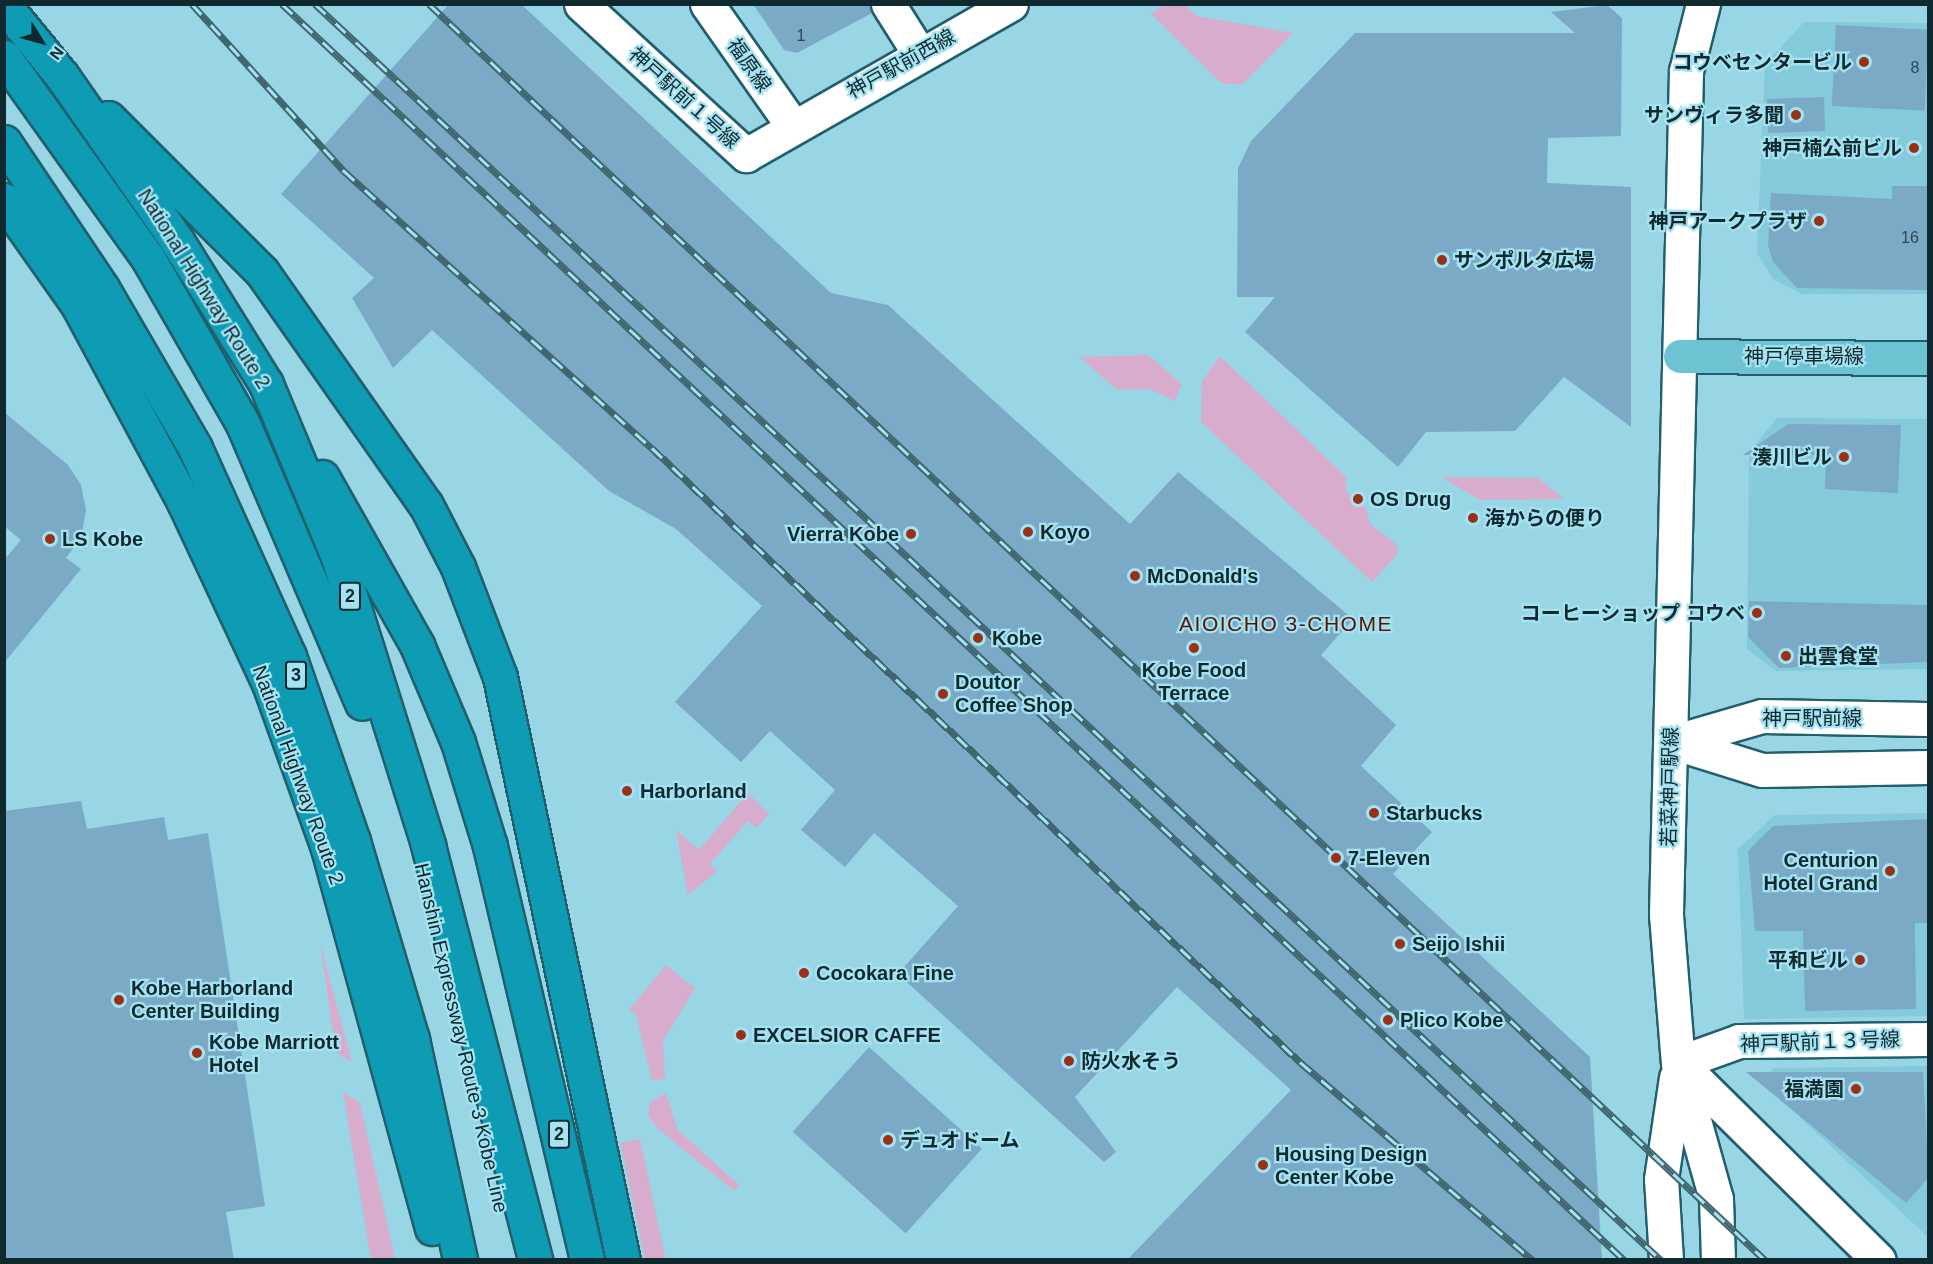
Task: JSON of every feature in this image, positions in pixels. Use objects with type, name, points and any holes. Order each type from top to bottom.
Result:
[{"type":"highway","name":"National Highway Route 2","points":[[4,5],[62,76],[177,241],[266,384],[338,557],[428,845],[535,1260]]},
{"type":"highway","name":"Hanshin Expressway Route 3 Kobe Line","points":[[4,57],[166,289],[243,424],[338,638],[415,844],[464,1031],[513,1260]]},
{"type":"highway","points":[[62,76],[178,183],[262,272],[426,505],[458,567],[501,677],[623,1260]]},
{"type":"highway","name":"3","points":[[4,142],[102,288],[195,448],[289,656],[353,841],[412,1039],[460,1260]]},
{"type":"highway","name":"National Highway Route 2","points":[[4,200],[83,315],[184,502],[270,686],[328,848],[438,1260]]},
{"type":"highway","name":"2","points":[[266,384],[417,645],[458,742],[490,846],[587,1260]]},
{"type":"main road","name":"神戸停車場線","points":[[1680,356],[1929,358]]},
{"type":"street","name":"神戸駅前１号線","points":[[581,4],[746,155],[792,125]]},
{"type":"street","name":"福原線","points":[[707,4],[792,125]]},
{"type":"street","points":[[888,4],[919,53]]},
{"type":"street","name":"神戸駅前西線","points":[[792,125],[1011,4]]},
{"type":"street","name":"若菜神戸駅線","points":[[1678,1063],[1666,915],[1671,742],[1672,507],[1680,356],[1686,71],[1703,4]]},
{"type":"street","name":"神戸駅前線","points":[[1671,742],[1762,716],[1929,719]]},
{"type":"street","points":[[1671,742],[1762,770],[1929,767]]},
{"type":"street","name":"神戸駅前１３号線","points":[[1678,1063],[1739,1041],[1929,1039]]},
{"type":"street","points":[[1666,1260],[1661,1179],[1678,1063]]},
{"type":"street","points":[[1678,1063],[1716,1199],[1718,1260]]},
{"type":"street","points":[[1678,1063],[1879,1260]]},
{"type":"shaded area","points":[[1164,5],[1185,5],[1196,16],[1293,33],[1242,85],[1221,83],[1151,14]]},
{"type":"shaded area","points":[[1804,22],[1928,23],[1928,294],[1802,294],[1773,279],[1757,253],[1765,64]]},
{"type":"shaded area","points":[[1148,355],[1182,384],[1175,401],[1149,389],[1118,390],[1079,357]]},
{"type":"shaded area","points":[[1220,356],[1346,477],[1346,491],[1366,509],[1370,524],[1397,545],[1397,555],[1372,582],[1201,422],[1202,381]]},
{"type":"shaded area","points":[[1777,418],[1928,419],[1928,669],[1776,671],[1747,649],[1749,452]]},
{"type":"shaded area","points":[[1441,477],[1538,478],[1564,499],[1480,500]]},
{"type":"shaded area","points":[[748,793],[769,814],[757,828],[748,821],[710,864],[717,871],[688,895],[676,830],[699,850]]},
{"type":"shaded area","points":[[1928,813],[1928,1016],[1744,1019],[1738,849],[1775,815]]},
{"type":"shaded area","points":[[320,943],[352,1062],[336,1052]]},
{"type":"shaded area","points":[[666,965],[695,988],[663,1041],[665,1079],[652,1080],[636,1014],[629,1010]]},
{"type":"shaded area","points":[[1928,1066],[1928,1237],[1762,1082],[1773,1068]]},
{"type":"shaded area","points":[[343,1092],[360,1103],[395,1259],[371,1259]]},
{"type":"shaded area","points":[[666,1093],[678,1130],[739,1185],[734,1191],[657,1128],[648,1115],[650,1102]]},
{"type":"shaded area","points":[[640,1139],[666,1259],[645,1260],[620,1143]]},
{"type":"building","points":[[449,4],[521,4],[831,293],[888,305],[1130,524],[1178,472],[1353,619],[1321,655],[1396,725],[1361,766],[1432,832],[1393,874],[1590,1057],[1602,1260],[1127,1260],[1291,1090],[1177,987],[1075,1097],[1116,1152],[1104,1162],[898,974],[958,906],[874,833],[845,867],[801,830],[835,790],[770,731],[741,762],[675,702],[762,606],[676,529],[609,491],[432,330],[393,368],[352,298],[374,278],[281,194]]},
{"type":"building","points":[[753,4],[869,4],[872,13],[797,53],[784,50]]},
{"type":"building","points":[[1607,5],[1622,18],[1621,136],[1548,138],[1547,183],[1631,187],[1631,427],[1564,377],[1515,431],[1426,432],[1398,467],[1245,332],[1275,297],[1237,297],[1238,168],[1251,141],[1355,33],[1575,33],[1551,12]]},
{"type":"building","name":"コウベセンタービル","points":[[1836,25],[1928,30],[1925,111],[1832,106]]},
{"type":"building","name":"サンヴィラ多聞","points":[[1824,97],[1825,131],[1768,133],[1767,99]]},
{"type":"building","points":[[1892,186],[1929,186],[1929,290],[1797,288],[1773,262],[1768,245],[1771,193],[1892,199]]},
{"type":"building","name":"LS Kobe","points":[[4,412],[68,465],[81,485],[86,510],[81,538],[66,558],[81,569],[4,663],[4,560],[21,540],[4,526]]},
{"type":"building","points":[[1788,424],[1901,425],[1898,493],[1825,489],[1826,455],[1743,455]]},
{"type":"building","points":[[1749,601],[1929,605],[1929,662],[1779,668],[1748,637]]},
{"type":"building","name":"Kobe Harborland Center Building","points":[[81,801],[87,829],[164,817],[168,840],[208,833],[265,1206],[226,1212],[234,1260],[4,1260],[4,811]]},
{"type":"building","name":"平和ビル","points":[[1929,819],[1929,923],[1915,923],[1916,1009],[1805,1011],[1803,931],[1755,931],[1748,851],[1773,826]]},
{"type":"building","name":"デュオドーム","points":[[869,1047],[982,1149],[906,1233],[793,1132]]},
{"type":"building","points":[[1746,1072],[1923,1072],[1929,1177],[1906,1203]]},
{"type":"railway","points":[[192,4],[344,171],[652,448],[1300,1062],[1533,1260]]},
{"type":"railway","points":[[282,4],[1624,1260]]},
{"type":"railway","points":[[315,4],[1661,1260]]},
{"type":"railway","points":[[429,4],[1765,1260]]},
{"type":"place","name":"コウベセンタービル","points":[[1864,62]]},
{"type":"place","name":"サンヴィラ多聞","points":[[1796,115]]},
{"type":"place","name":"神戸楠公前ビル","points":[[1914,148]]},
{"type":"place","name":"神戸アークプラザ","points":[[1819,221]]},
{"type":"place","name":"サンポルタ広場","points":[[1442,260]]},
{"type":"place","name":"湊川ビル","points":[[1844,457]]},
{"type":"place","name":"OS Drug","points":[[1358,499]]},
{"type":"place","name":"海からの便り","points":[[1473,518]]},
{"type":"place","name":"Koyo","points":[[1028,532]]},
{"type":"place","name":"Vierra Kobe","points":[[911,534]]},
{"type":"place","name":"LS Kobe","points":[[50,539]]},
{"type":"place","name":"McDonald's","points":[[1135,576]]},
{"type":"place","name":"コーヒーショップ コウベ","points":[[1757,613]]},
{"type":"place","name":"Kobe","points":[[978,638]]},
{"type":"place","name":"Kobe Food Terrace","points":[[1194,648]]},
{"type":"place","name":"出雲食堂","points":[[1786,656]]},
{"type":"place","name":"Doutor Coffee Shop","points":[[943,694]]},
{"type":"place","name":"Harborland","points":[[627,791]]},
{"type":"place","name":"Starbucks","points":[[1374,813]]},
{"type":"place","name":"7-Eleven","points":[[1336,858]]},
{"type":"place","name":"Centurion Hotel Grand","points":[[1890,871]]},
{"type":"place","name":"Seijo Ishii","points":[[1400,944]]},
{"type":"place","name":"平和ビル","points":[[1860,960]]},
{"type":"place","name":"Cocokara Fine","points":[[804,973]]},
{"type":"place","name":"Kobe Harborland Center Building","points":[[119,1000]]},
{"type":"place","name":"Plico Kobe","points":[[1388,1020]]},
{"type":"place","name":"EXCELSIOR CAFFE","points":[[741,1035]]},
{"type":"place","name":"Kobe Marriott Hotel","points":[[197,1053]]},
{"type":"place","name":"防火水そう","points":[[1069,1061]]},
{"type":"place","name":"福満園","points":[[1856,1089]]},
{"type":"place","name":"デュオドーム","points":[[888,1140]]},
{"type":"place","name":"Housing Design Center Kobe","points":[[1263,1165]]},
{"type":"district","name":"AIOICHO 3-CHOME","points":[[1286,624]]}]
